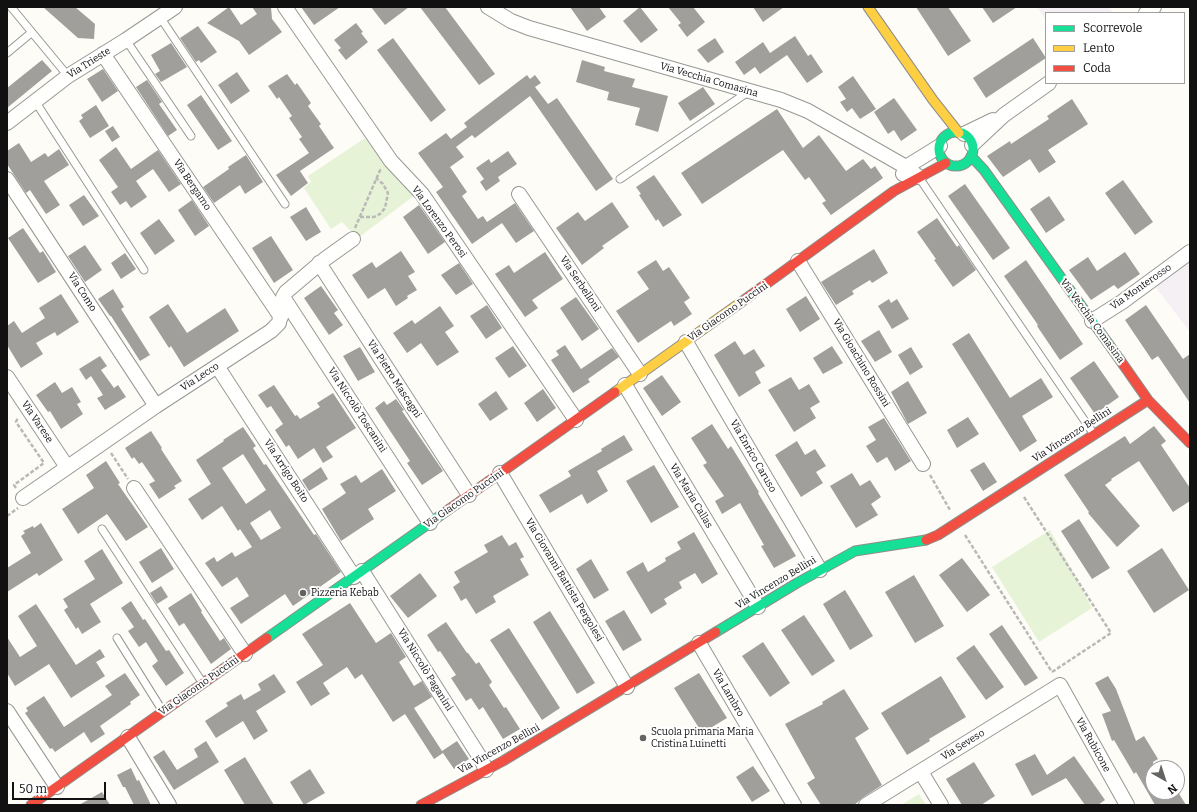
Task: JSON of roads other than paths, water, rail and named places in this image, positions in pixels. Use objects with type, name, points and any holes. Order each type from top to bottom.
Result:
[{"type":"street","name":"Via Lorenzo Perosi","points":[[286,7],[387,161],[422,194],[576,420]]},
{"type":"street","name":"Via Vecchia Comasina","points":[[488,7],[511,21],[528,28],[781,100],[808,111],[906,167],[919,177]]},
{"type":"street","name":"Via Vecchia Comasina","points":[[868,7],[934,100],[966,142],[984,170],[1148,400],[1190,443]]},
{"type":"street","name":"Via Trieste","points":[[7,123],[68,76],[126,40],[173,8]]},
{"type":"street","name":"Via Bergamo","points":[[103,54],[281,317]]},
{"type":"street","points":[[966,142],[1048,84]]},
{"type":"street","name":"Via Vecchia Comasina","points":[[934,100],[942,142],[940,154],[946,163]]},
{"type":"street","points":[[906,167],[942,142],[948,134],[966,142]]},
{"type":"street","points":[[966,142],[965,163],[968,169]]},
{"type":"street","points":[[946,163],[968,169]]},
{"type":"street","name":"Via Giacomo Puccini","points":[[31,805],[686,342],[894,191],[946,163]]},
{"type":"street","name":"Via Giacomo Puccini","points":[[894,191],[906,167]]},
{"type":"street","name":"Via Vecchia Comasina","points":[[968,169],[980,176],[1001,194]]},
{"type":"street","name":"Via Como","points":[[7,179],[156,406]]},
{"type":"street","name":"Via Serbelloni","points":[[519,194],[640,374]]},
{"type":"street","points":[[281,317],[283,297],[286,292],[353,235]]},
{"type":"street","name":"Via Monterosso","points":[[1092,321],[1122,302],[1190,252]]},
{"type":"street","name":"Via Gioachino Rossini","points":[[798,261],[923,464]]},
{"type":"street","name":"Via Pietro Mascagni","points":[[319,263],[469,495]]},
{"type":"street","name":"Via Niccolò Toscanini","points":[[283,297],[430,523]]},
{"type":"street","name":"Via Lecco","points":[[23,498],[156,406],[271,331],[279,323],[281,317]]},
{"type":"street","name":"Via Enrico Caruso","points":[[686,342],[820,570]]},
{"type":"street","name":"Via Arrigo Boito","points":[[217,366],[358,574]]},
{"type":"street","name":"Via Varese","points":[[7,377],[67,467]]},
{"type":"street","name":"Via Maria Callas","points":[[625,385],[758,607]]},
{"type":"street","name":"Via Vincenzo Bellini","points":[[422,805],[486,770],[627,687],[820,570],[855,551],[925,541],[956,520],[1016,485],[1148,400]]},
{"type":"street","name":"Via Giovanni Battista Pergolesi","points":[[500,473],[627,687]]},
{"type":"street","points":[[134,488],[245,654]]},
{"type":"street","name":"Via Niccolò Paganini","points":[[358,574],[469,739],[486,770]]},
{"type":"street","name":"Via Lambro","points":[[699,643],[794,805]]},
{"type":"street","name":"Via Seveso","points":[[866,805],[1060,685]]},
{"type":"street","name":"Via Rubicone","points":[[1060,685],[1127,805]]},
{"type":"street","points":[[7,711],[57,787]]},
{"type":"street","points":[[128,737],[170,805]]},
{"type":"street","points":[[921,772],[941,805]]},
{"type":"lane","points":[[11,7],[68,76]]},
{"type":"lane","points":[[160,17],[285,204]]},
{"type":"lane","points":[[7,52],[31,33]]},
{"type":"lane","points":[[126,40],[191,136]]},
{"type":"lane","points":[[620,179],[748,91]]},
{"type":"lane","points":[[35,102],[144,270]]},
{"type":"lane","points":[[919,177],[1094,434]]},
{"type":"lane","points":[[102,529],[203,684]]},
{"type":"lane","points":[[117,638],[163,712]]},
{"type":"place","name":"Pizzeria Kebab","points":[[303,593]]},
{"type":"place","name":"Scuola primaria Maria Cristina Luinetti","points":[[643,738]]}]
